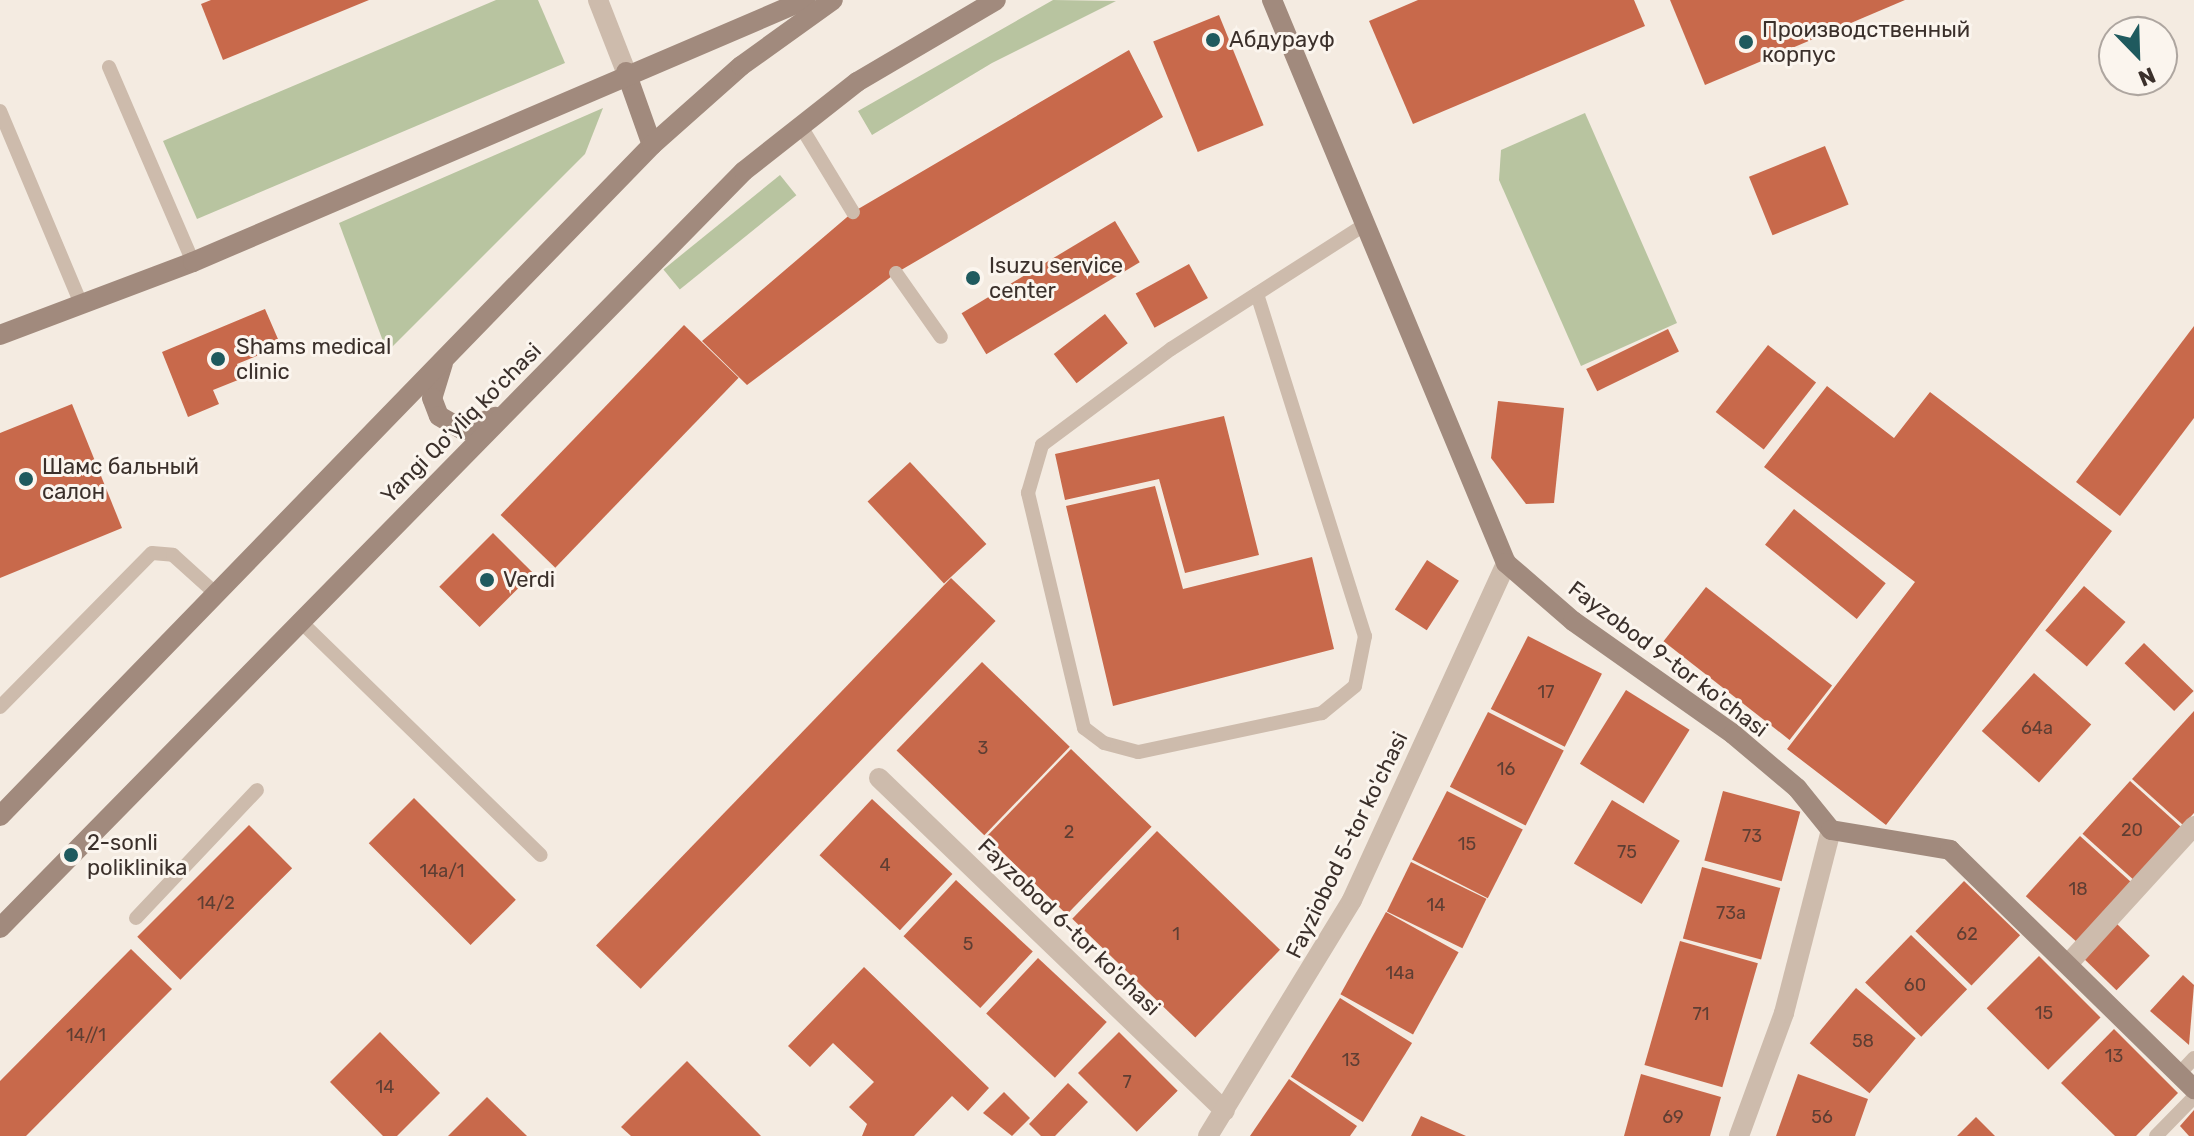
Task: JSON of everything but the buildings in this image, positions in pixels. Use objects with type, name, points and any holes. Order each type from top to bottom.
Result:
[{"type":"main road","points":[[0,335],[193,262],[626,72],[805,0]]},
{"type":"main road","points":[[5,804],[652,145],[741,66],[833,0]]},
{"type":"main road","name":"Yangi Qo'yliq ko'chasi","points":[[0,928],[299,620],[744,171],[800,125],[886,63],[996,0]]},
{"type":"main road","points":[[1272,0],[1506,563]]},
{"type":"main road","points":[[626,72],[652,145]]},
{"type":"main road","points":[[449,352],[432,398],[439,416],[463,430],[505,412]]},
{"type":"main road","name":"Fayzobod 9-tor ko'chasi","points":[[1506,563],[1573,621],[1733,734],[1797,788],[1831,830]]},
{"type":"main road","points":[[1831,830],[1950,850],[2194,1089]]},
{"type":"street","points":[[598,0],[626,72]]},
{"type":"street","name":"Fayziobod 5-tor ko'chasi","points":[[1208,1136],[1352,900],[1506,563]]},
{"type":"street","name":"Fayzobod 6-tor ko'chasi","points":[[879,778],[1225,1111]]},
{"type":"street","points":[[2068,964],[2194,826]]},
{"type":"street","points":[[1739,1136],[1784,1013],[1831,830]]},
{"type":"lane","points":[[109,67],[193,262]]},
{"type":"lane","points":[[0,111],[81,304]]},
{"type":"lane","points":[[800,125],[853,212]]},
{"type":"lane","points":[[1257,294],[1365,636],[1355,686],[1322,713],[1138,752],[1104,743],[1084,728],[1028,493],[1031,467],[1042,445],[1257,294],[1367,223]]},
{"type":"lane","points":[[896,273],[941,337]]},
{"type":"lane","points":[[0,707],[152,553],[173,555],[214,592]]},
{"type":"lane","points":[[299,620],[541,855]]},
{"type":"lane","points":[[136,918],[257,790]]},
{"type":"lane","points":[[2179,1074],[2194,1058]]},
{"type":"lane","points":[[2156,1136],[2194,1097]]},
{"type":"green space","points":[[496,0],[538,0],[565,63],[197,219],[163,141]]},
{"type":"green space","points":[[1053,0],[1116,1],[992,63],[872,135],[858,111]]},
{"type":"green space","points":[[603,108],[585,154],[387,352],[339,223]]},
{"type":"green space","points":[[1585,113],[1677,323],[1581,366],[1499,180],[1501,150]]},
{"type":"green space","points":[[780,175],[796,195],[680,290],[663,269]]},
{"type":"place","name":"Абдурауф","points":[[1213,40]]},
{"type":"place","name":"Производственный корпус","points":[[1746,42]]},
{"type":"place","name":"Isuzu service center","points":[[973,278]]},
{"type":"place","name":"Shams medical clinic","points":[[218,359]]},
{"type":"place","name":"Шамс бальный салон","points":[[26,479]]},
{"type":"place","name":"Verdi","points":[[487,580]]},
{"type":"place","name":"2-sonli poliklinika","points":[[71,855]]}]
